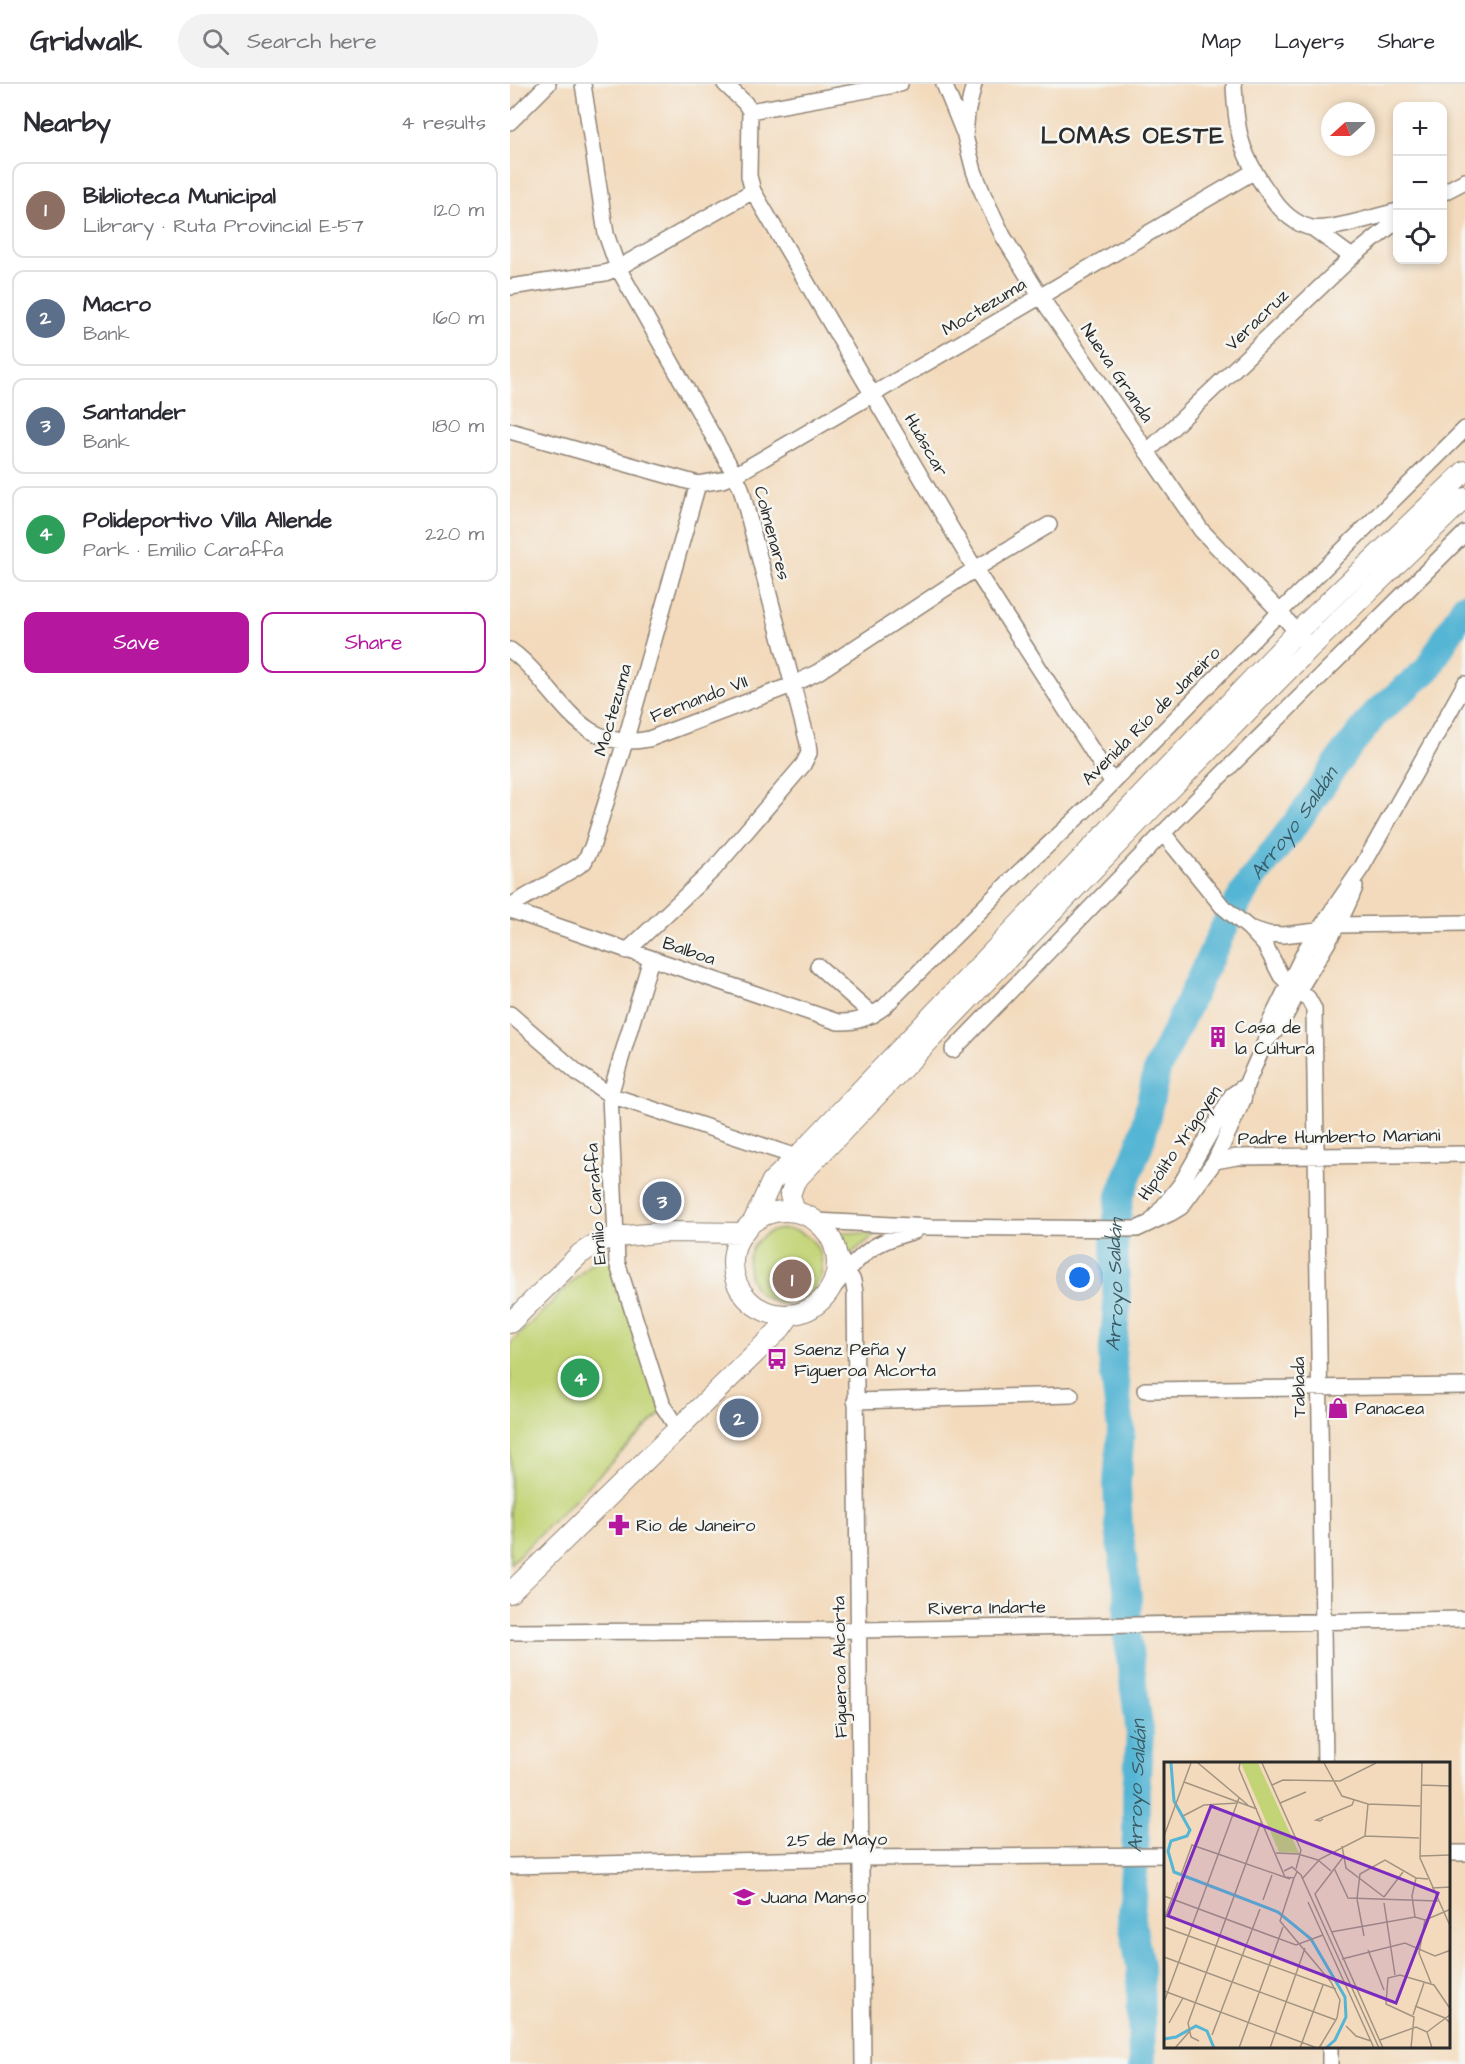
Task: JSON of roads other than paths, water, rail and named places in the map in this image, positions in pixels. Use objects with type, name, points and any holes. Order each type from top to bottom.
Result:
[{"type":"main road","points":[[510,1323],[580,1254],[600,1240],[667,1232],[748,1227],[765,1214],[780,1211],[795,1212],[816,1221],[828,1234],[835,1249],[838,1270],[832,1289],[812,1307],[790,1315],[773,1314],[757,1307],[744,1296],[736,1280],[733,1268],[735,1250],[748,1227],[772,1180],[797,1157],[1296,633],[1465,471]]},
{"type":"main road","points":[[795,1212],[790,1195],[795,1181],[1152,808],[1310,648],[1465,498]]},
{"type":"main road","points":[[510,1593],[781,1328],[790,1315]]},
{"type":"street","points":[[510,122],[548,84]]},
{"type":"street","name":"Colmenares","points":[[583,84],[606,234],[618,268],[735,475],[745,503],[809,753],[807,761],[714,869],[627,951]]},
{"type":"street","points":[[725,84],[750,111],[900,84]]},
{"type":"street","points":[[944,84],[965,135]]},
{"type":"street","name":"Nueva Granda","points":[[974,84],[967,113],[965,135],[974,171],[1003,236],[1040,296],[1202,530],[1280,612],[1310,648]]},
{"type":"street","points":[[1234,84],[1239,135],[1253,172],[1287,215],[1314,229],[1352,257]]},
{"type":"street","name":"Huáscar","points":[[750,111],[749,176],[753,191],[975,568],[1113,783]]},
{"type":"street","name":"Moctezuma","points":[[510,908],[577,867],[587,857],[625,742],[698,484],[735,475],[1253,172]]},
{"type":"street","points":[[1447,191],[1465,181]]},
{"type":"street","points":[[510,287],[604,273],[618,268],[753,191]]},
{"type":"street","points":[[1314,229],[1393,212]]},
{"type":"street","name":"Veracruz","points":[[1147,452],[1352,257],[1393,224]]},
{"type":"street","name":"Avenida Río de Janeiro","points":[[857,1021],[873,1015],[884,1007],[1014,877],[1113,783],[1280,612],[1465,429]]},
{"type":"street","points":[[510,431],[698,484]]},
{"type":"street","points":[[792,685],[818,672],[975,568],[1049,525]]},
{"type":"street","points":[[953,1050],[1163,833],[1465,533]]},
{"type":"street","name":"Fernando VII","points":[[510,651],[526,663],[584,728],[611,740],[625,742],[649,739],[792,685]]},
{"type":"street","points":[[1293,988],[1317,931],[1362,867],[1465,684]]},
{"type":"street","points":[[1163,833],[1222,906],[1249,928],[1265,945],[1281,976],[1293,988]]},
{"type":"street","points":[[1293,988],[1320,955],[1339,924],[1362,867]]},
{"type":"street","name":"Balboa","points":[[510,908],[627,951],[837,1022],[857,1021]]},
{"type":"street","points":[[1249,928],[1268,934],[1283,935],[1317,931],[1339,924],[1465,923]]},
{"type":"street","points":[[1317,931],[1320,955]]},
{"type":"street","name":"Emilio Caraffa","points":[[651,959],[610,1095],[617,1262],[663,1406],[678,1429]]},
{"type":"street","points":[[818,966],[873,1015]]},
{"type":"street","name":"Tablada","points":[[1293,988],[1308,998],[1314,1009],[1325,1762]]},
{"type":"street","name":"Hipólito Yrigoyen","points":[[1143,1226],[1181,1207],[1215,1161],[1243,1100],[1246,1085],[1265,1042],[1279,1029],[1293,988]]},
{"type":"street","points":[[510,1014],[579,1074],[610,1095],[797,1157]]},
{"type":"street","name":"Hipólito Yrigoyen","points":[[1143,1226],[1181,1184],[1232,1095],[1246,1085]]},
{"type":"street","name":"Padre Humberto Mariani","points":[[1215,1161],[1237,1157],[1465,1154]]},
{"type":"street","points":[[816,1221],[930,1227],[1143,1226]]},
{"type":"street","points":[[832,1289],[857,1259],[883,1242],[930,1227]]},
{"type":"street","name":"Figueroa Alcorta","points":[[835,1249],[848,1270],[855,1292],[863,2064]]},
{"type":"street","points":[[1145,1390],[1465,1386]]},
{"type":"street","points":[[855,1401],[1071,1395]]},
{"type":"street","name":"Rivera Indarte","points":[[510,1632],[859,1630],[1465,1619]]},
{"type":"street","name":"25 de Mayo","points":[[510,1866],[861,1858],[1162,1855]]},
{"type":"waterway","name":"Arroyo Saldán","points":[[1142,2064],[1140,1966],[1131,1916],[1140,1734],[1127,1635],[1128,1597],[1119,1529],[1117,1484],[1121,1429],[1112,1358],[1117,1306],[1114,1243],[1120,1196],[1142,1138],[1157,1070],[1229,917],[1249,884],[1376,713],[1427,670],[1465,606]]},
{"type":"place","name":"Casa de la Cultura","points":[[1218,1037]]},
{"type":"place","name":"Santander","points":[[662,1201]]},
{"type":"place","name":"Biblioteca Municipal","points":[[792,1279]]},
{"type":"place","name":"Saenz Peña y Figueroa Alcorta","points":[[777,1359]]},
{"type":"place","name":"Polideportivo Villa Allende","points":[[580,1378]]},
{"type":"place","name":"Panacea","points":[[1338,1408]]},
{"type":"place","name":"Macro","points":[[739,1418]]},
{"type":"place","name":"Rio de Janeiro","points":[[619,1525]]},
{"type":"place","name":"Juana Manso","points":[[744,1897]]},
{"type":"district","name":"LOMAS OESTE","points":[[1133,136]]}]
